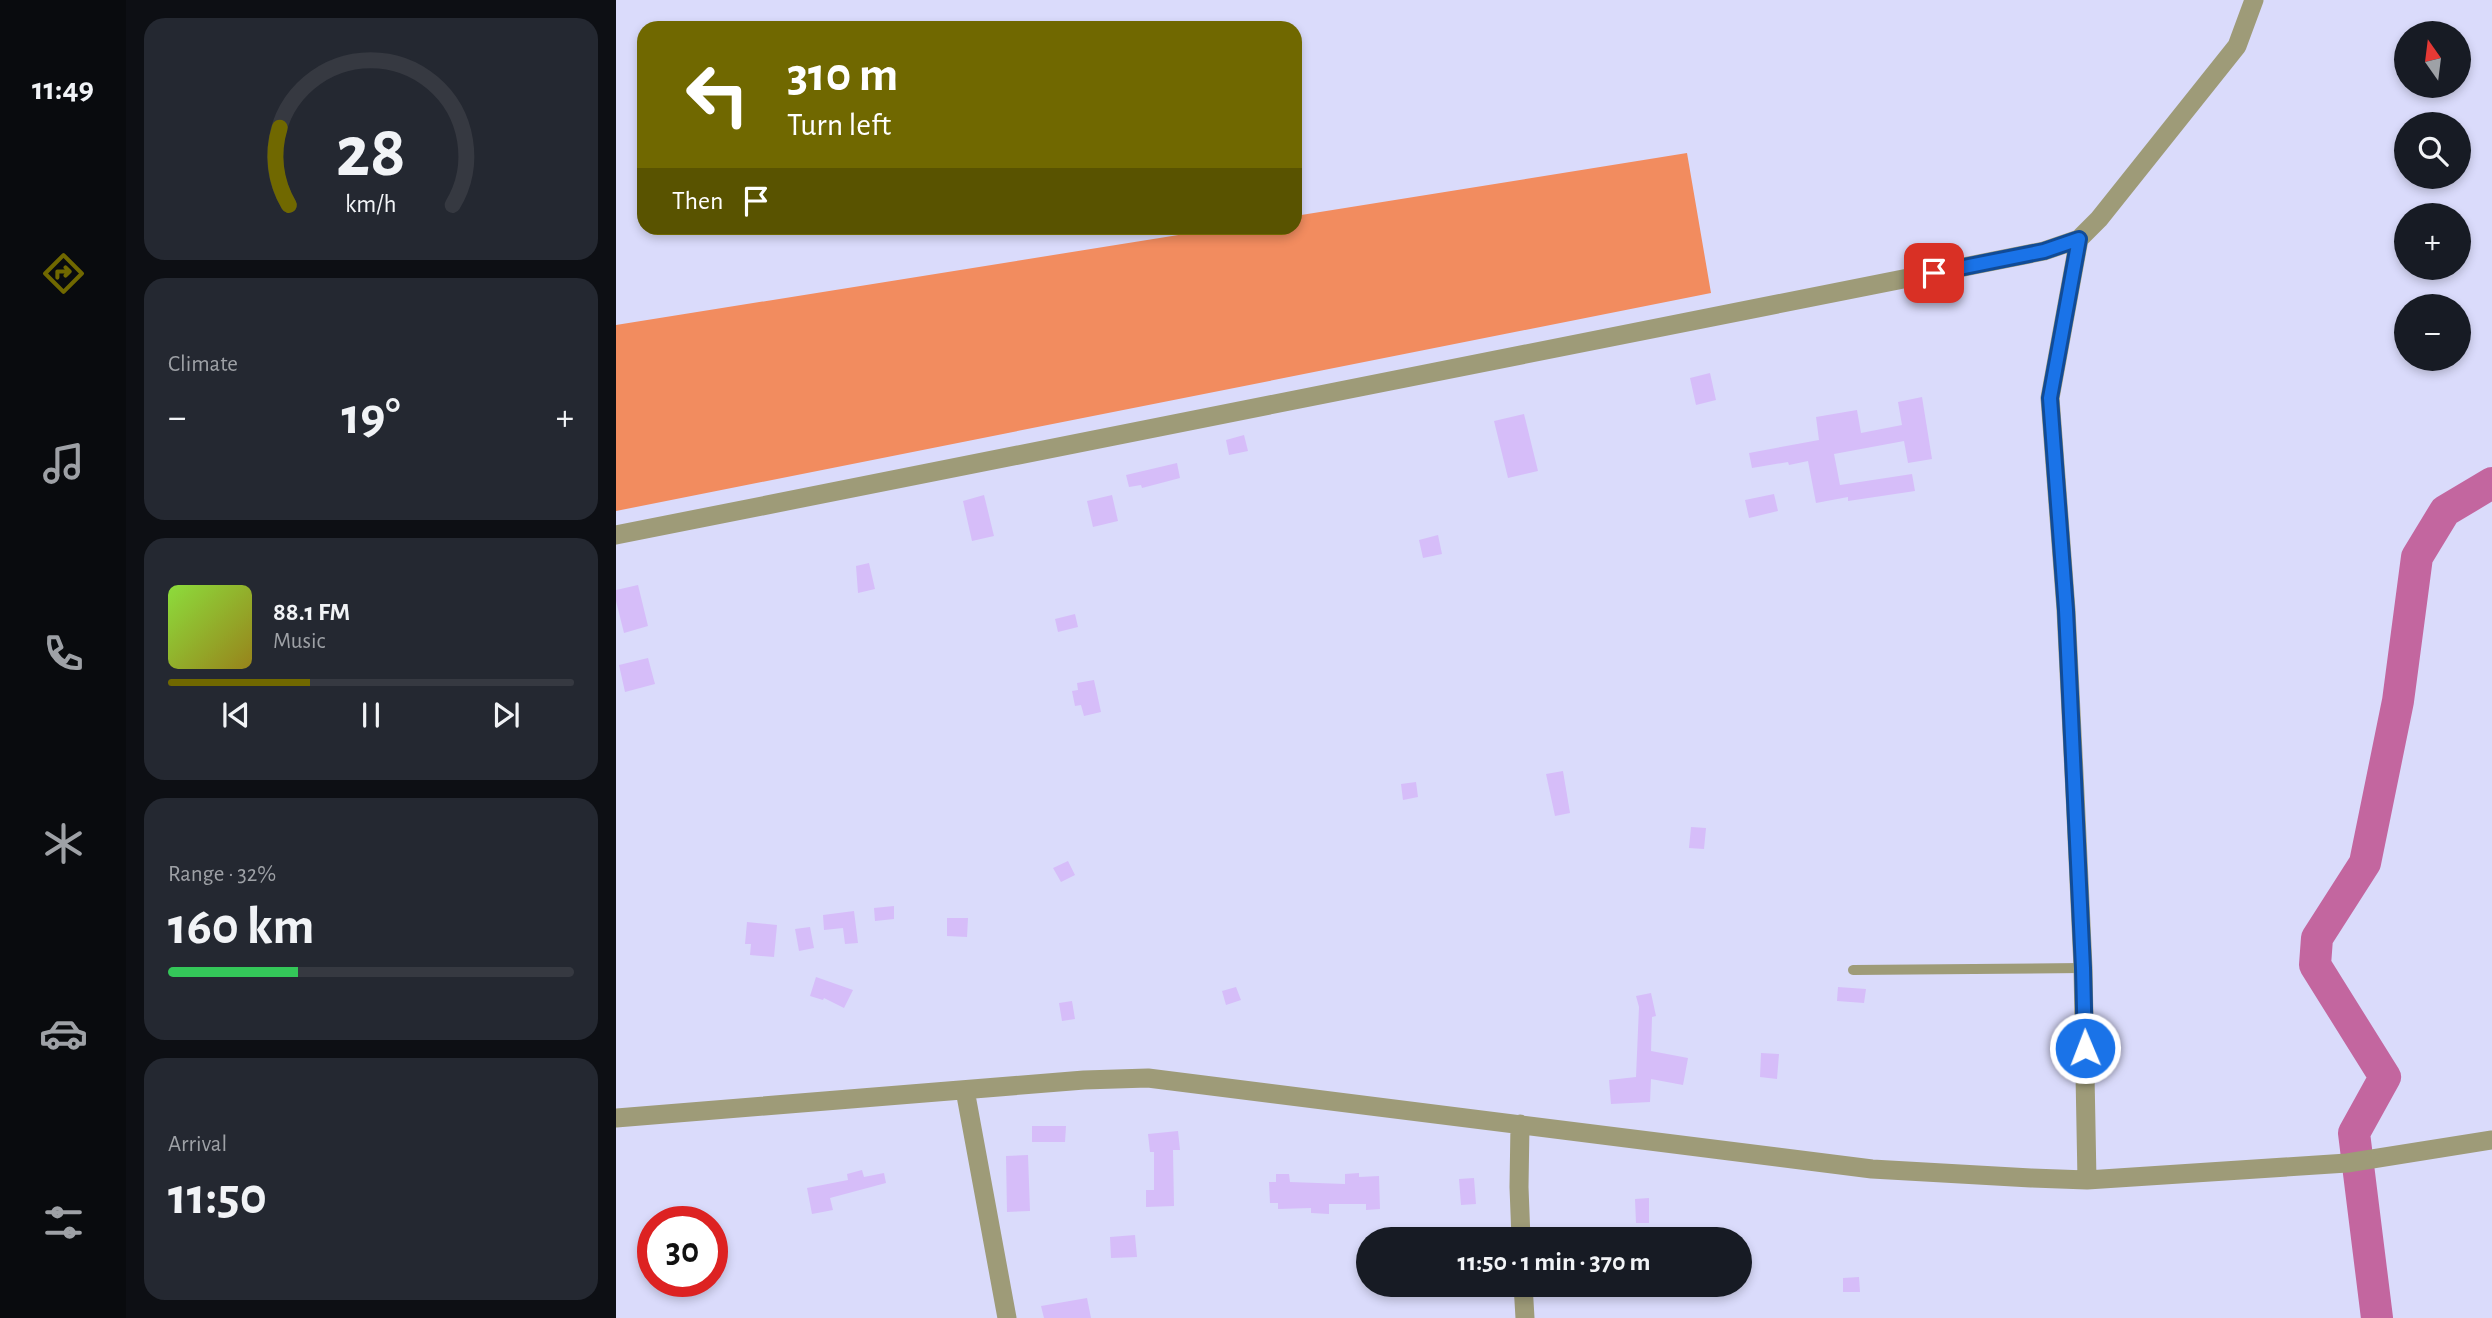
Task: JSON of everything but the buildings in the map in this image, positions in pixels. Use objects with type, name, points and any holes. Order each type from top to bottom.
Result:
[{"type":"street","points":[[616,536],[2030,254],[2079,239],[2099,219],[2237,46],[2254,0]]},
{"type":"street","points":[[2079,239],[2050,398],[2066,610],[2083,968],[2087,1180]]},
{"type":"street","points":[[616,1118],[1084,1080],[1148,1079],[1872,1169],[2087,1180],[2347,1163],[2492,1140]]},
{"type":"street","points":[[965,1090],[1007,1318]]},
{"type":"street","points":[[1520,1124],[1521,1227]]},
{"type":"street","points":[[1524,1297],[1525,1318]]},
{"type":"lane","points":[[1853,970],[2083,968]]},
{"type":"shaded area","points":[[1687,153],[1711,293],[616,511],[616,325],[1178,235],[1302,235],[1302,215]]},
{"type":"waterway","points":[[2377,1318],[2354,1133],[2385,1077],[2315,965],[2317,938],[2365,863],[2398,701],[2417,557],[2445,511],[2492,483]]},
{"type":"route","points":[[1934,273],[2044,251],[2079,239],[2050,398],[2066,610],[2085,1048]]}]
